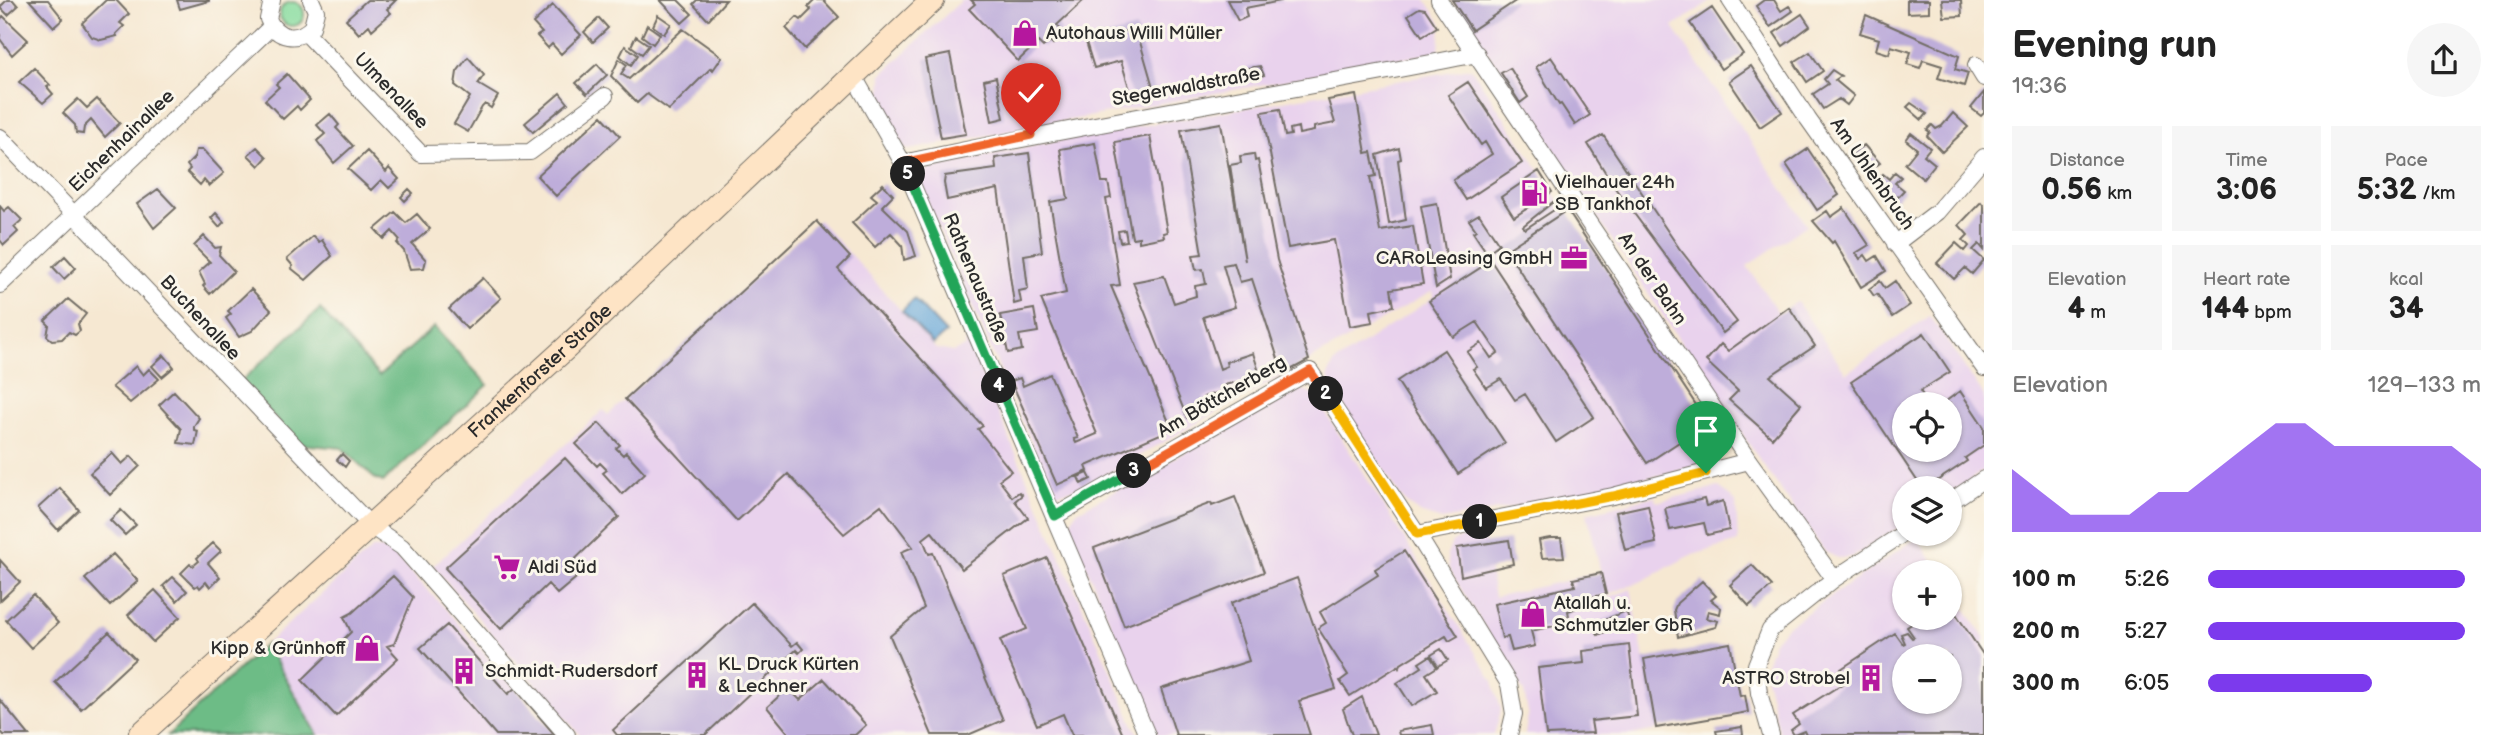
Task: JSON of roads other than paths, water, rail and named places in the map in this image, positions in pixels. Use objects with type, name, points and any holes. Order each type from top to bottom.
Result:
[{"type":"main road","name":"Frankenforster Straße","points":[[140,735],[372,527],[660,261],[933,0]]},
{"type":"street","points":[[272,0],[268,10],[272,26],[288,37],[306,33],[315,19],[311,0]]},
{"type":"street","name":"An der Bahn","points":[[1439,0],[1749,461],[1834,579]]},
{"type":"street","name":"Am Uhlenbruch","points":[[1730,0],[1895,244],[1962,333],[1984,368]]},
{"type":"street","name":"Eichenhainallee","points":[[0,285],[272,26]]},
{"type":"street","name":"Ulmenallee","points":[[306,33],[421,154],[530,152],[605,96]]},
{"type":"street","name":"Stegerwaldstraße","points":[[903,163],[1031,135],[1247,99],[1477,54]]},
{"type":"street","name":"Rathenaustraße","points":[[853,75],[903,163],[1147,735]]},
{"type":"street","name":"Buchenallee","points":[[0,137],[372,527],[402,547],[567,735]]},
{"type":"street","points":[[1895,244],[1937,212],[1984,157]]},
{"type":"street","name":"Am Böttcherberg","points":[[1055,516],[1310,371],[1417,534]]},
{"type":"street","points":[[1509,735],[1514,713],[1509,684],[1417,534],[1613,496],[1749,461]]},
{"type":"street","points":[[1962,494],[1984,479]]},
{"type":"street","points":[[1771,735],[1756,678],[1756,665],[1763,642],[1779,621],[1834,579],[1892,541]]},
{"type":"water","points":[[914,299],[946,333],[933,344],[902,311]]},
{"type":"place","name":"Autohaus Willi Müller","points":[[1025,33]]},
{"type":"place","name":"Vielhauer 24h SB Tankhof","points":[[1534,193]]},
{"type":"place","name":"CARoLeasing GmbH","points":[[1574,258]]},
{"type":"place","name":"Aldi Süd","points":[[507,567]]},
{"type":"place","name":"Atallah u. Schmutzler GbR","points":[[1533,614]]},
{"type":"place","name":"Kipp & Grünhoff","points":[[367,648]]},
{"type":"place","name":"Schmidt-Rudersdorf","points":[[464,671]]},
{"type":"place","name":"KL Druck Kürten & Lechner","points":[[697,675]]},
{"type":"place","name":"ASTRO Strobel","points":[[1871,678]]}]
